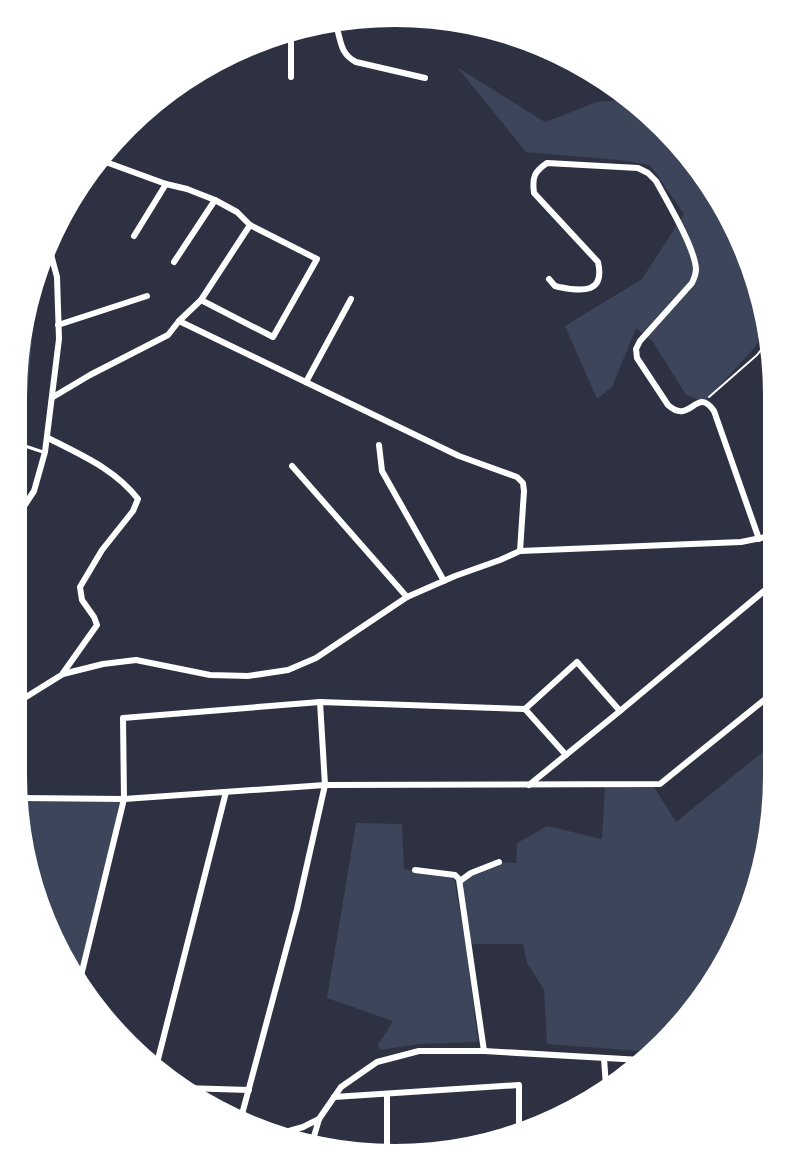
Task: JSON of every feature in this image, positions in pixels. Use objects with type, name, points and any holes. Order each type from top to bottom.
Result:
[{"type":"street","points":[[338,31],[344,52],[356,62],[425,78]]},
{"type":"street","points":[[291,43],[291,77]]},
{"type":"street","points":[[109,163],[215,200],[237,212],[250,225],[316,259],[273,337],[201,300]]},
{"type":"street","points":[[549,279],[555,286],[586,289],[593,287],[599,281],[600,273],[598,262],[534,193],[532,180],[538,169],[547,163],[638,168],[648,173],[656,181],[691,248],[696,276],[640,341],[636,349],[637,358],[674,411],[686,411],[697,403],[710,404],[759,539]]},
{"type":"street","points":[[134,236],[166,184]]},
{"type":"street","points":[[174,262],[215,200]]},
{"type":"street","points":[[53,397],[90,375],[168,335],[201,300],[250,225]]},
{"type":"street","points":[[27,502],[34,491],[45,452],[53,397],[59,339],[57,277],[53,261]]},
{"type":"street","points":[[58,325],[147,296]]},
{"type":"street","points":[[306,382],[351,299]]},
{"type":"street","points":[[179,321],[459,456],[517,477],[523,483],[524,491],[520,550]]},
{"type":"street","points":[[48,438],[104,467],[128,486],[138,499],[133,511],[102,550],[80,587],[82,600],[97,625],[63,674]]},
{"type":"street","points":[[379,445],[382,471],[444,582]]},
{"type":"street","points":[[292,466],[407,597]]},
{"type":"street","points":[[27,696],[63,674],[103,664],[136,660],[210,675],[248,676],[288,670],[316,658],[407,597],[520,550],[741,542],[763,538]]},
{"type":"street","points":[[528,785],[763,592]]},
{"type":"street","points":[[82,970],[124,799],[123,718],[320,702],[525,709],[577,662],[620,711]]},
{"type":"street","points":[[28,798],[124,799],[325,785],[660,784],[763,701]]},
{"type":"street","points":[[243,1111],[297,909],[325,785],[320,702]]},
{"type":"street","points":[[525,709],[566,755]]},
{"type":"street","points":[[158,1058],[226,792]]},
{"type":"street","points":[[460,882],[471,873],[500,862]]},
{"type":"street","points":[[415,870],[455,875],[460,882],[484,1051]]},
{"type":"street","points":[[314,1135],[319,1119],[341,1087],[377,1062],[419,1051],[484,1051],[630,1059]]},
{"type":"street","points":[[604,1058],[605,1078]]},
{"type":"street","points":[[334,1097],[519,1085],[519,1122]]},
{"type":"street","points":[[201,1089],[249,1090]]},
{"type":"street","points":[[387,1094],[387,1144]]},
{"type":"street","points":[[295,1129],[319,1119]]},
{"type":"lane","points":[[27,447],[45,452]]},
{"type":"path","points":[[705,402],[760,351]]},
{"type":"shaded area","points":[[457,67],[545,122],[597,102],[615,100],[638,118],[672,152],[687,171],[714,211],[735,254],[750,300],[759,341],[705,402],[686,395],[653,342],[636,328],[612,387],[597,399],[565,326],[642,279],[684,214],[650,165],[526,152]]},
{"type":"shaded area","points":[[31,339],[32,343],[27,399]]},
{"type":"shaded area","points":[[763,752],[760,824],[743,894],[735,917],[714,960],[687,1000],[672,1019],[640,1051],[547,1044],[544,990],[527,963],[523,944],[469,944],[460,881],[499,862],[516,863],[517,843],[547,826],[602,839],[605,785],[652,784],[676,822]]},
{"type":"shaded area","points":[[28,798],[124,799],[83,971],[65,939],[47,894],[34,848]]},
{"type":"shaded area","points":[[356,823],[402,824],[404,869],[454,878],[467,954],[478,1042],[420,1044],[380,1050],[378,1045],[393,1021],[327,998]]}]
